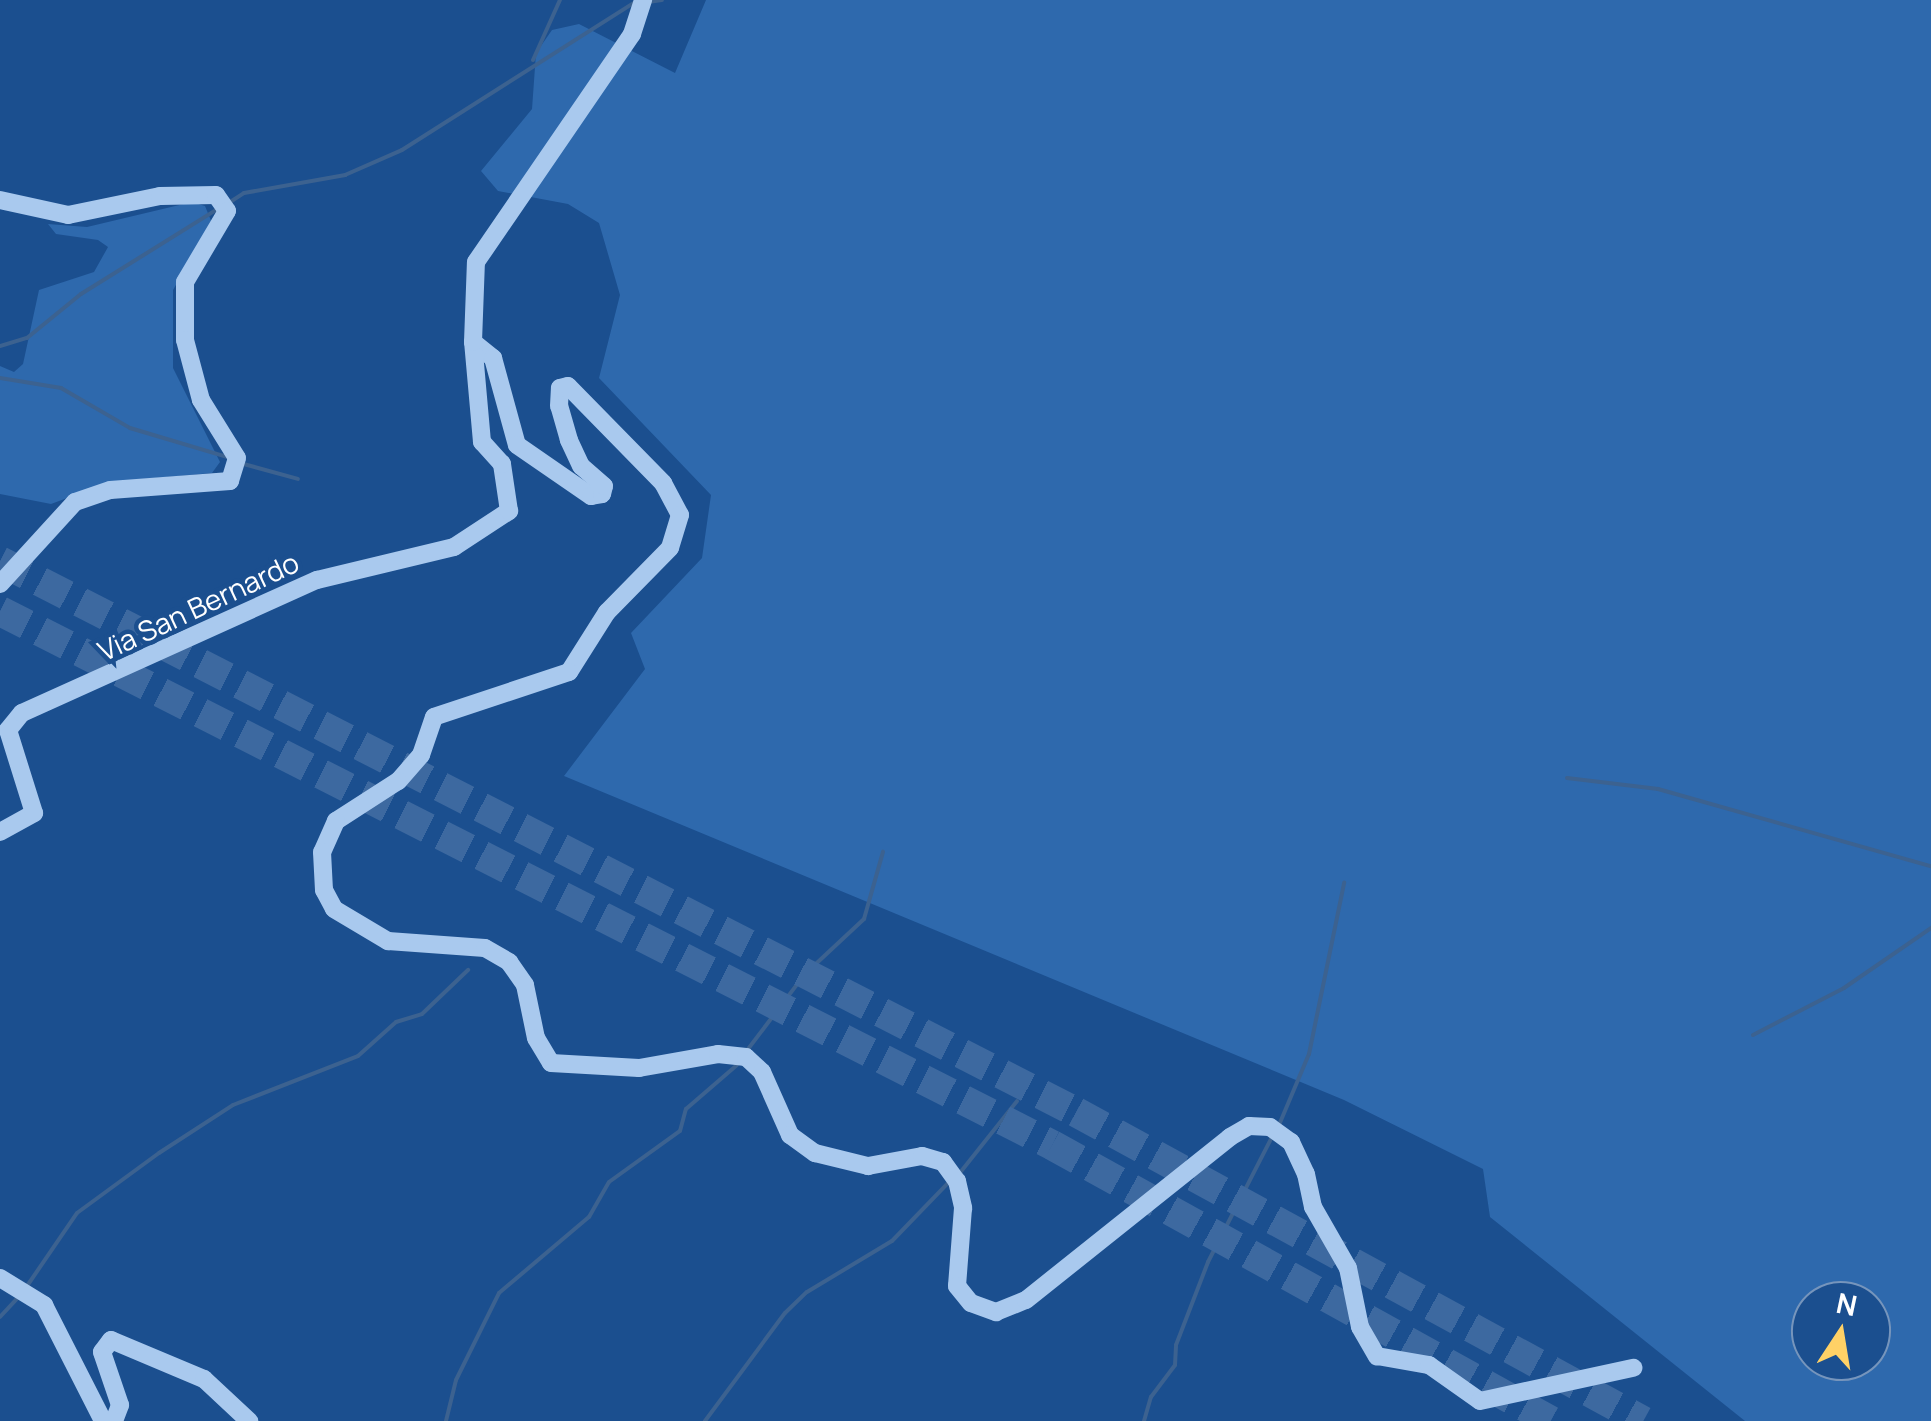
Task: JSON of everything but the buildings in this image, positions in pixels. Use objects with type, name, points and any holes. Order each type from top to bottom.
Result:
[{"type":"street","name":"Via San Bernardo","points":[[0,832],[34,813],[8,730],[22,712],[316,580],[454,547],[509,512],[502,464],[482,442],[473,342],[476,262],[591,97],[641,5]]},
{"type":"street","points":[[0,200],[68,215],[200,192],[223,204],[184,282],[192,375],[237,458],[230,481],[110,490],[75,502],[0,584]]},
{"type":"street","points":[[473,342],[493,358],[518,446],[591,496],[602,494],[604,486],[581,466],[569,440],[559,406],[560,388],[568,386],[663,483],[680,515],[670,548],[607,612],[569,672],[434,718],[421,755],[398,781],[336,821],[322,852],[324,890],[334,908],[388,940],[485,948],[509,962],[525,985],[536,1038],[551,1063],[639,1068],[718,1054],[746,1057],[762,1072],[790,1135],[814,1153],[868,1166],[922,1156],[942,1162],[957,1181],[962,1208],[957,1286],[971,1303],[996,1312],[1026,1300],[1230,1137],[1249,1126],[1270,1127],[1291,1142],[1306,1174],[1313,1207],[1348,1268],[1360,1327],[1378,1356],[1429,1365],[1480,1400],[1633,1368]]},
{"type":"street","points":[[0,1278],[44,1305],[103,1421]]},
{"type":"street","points":[[114,1421],[120,1405],[102,1352],[111,1340],[176,1364],[238,1405],[249,1421]]},
{"type":"shaded area","points":[[706,0],[1931,0],[1931,1421],[1745,1421],[1490,1217],[1483,1169],[1344,1100],[564,776],[645,669],[631,633],[702,558],[711,495],[599,378],[620,295],[599,223],[568,204],[498,191],[481,171],[532,109],[536,53],[552,30],[579,24],[675,73]]},
{"type":"shaded area","points":[[192,202],[205,206],[212,223],[173,290],[173,368],[220,462],[212,473],[110,482],[51,504],[0,494],[0,366],[14,372],[23,364],[39,290],[94,272],[108,247],[98,240],[56,234],[48,224],[87,227]]},
{"type":"waterway","points":[[533,60],[560,0]]},
{"type":"waterway","points":[[648,2],[662,0]]},
{"type":"waterway","points":[[227,204],[244,193],[345,175],[402,150],[634,3]]},
{"type":"waterway","points":[[0,346],[27,338],[81,294],[219,208]]},
{"type":"waterway","points":[[0,378],[61,388],[130,428],[227,457]]},
{"type":"waterway","points":[[240,463],[298,479]]},
{"type":"waterway","points":[[1567,778],[1658,789],[1931,866]]},
{"type":"waterway","points":[[745,1053],[805,974],[864,919],[883,852]]},
{"type":"waterway","points":[[1279,1125],[1309,1054],[1344,883]]},
{"type":"waterway","points":[[1753,1035],[1844,988],[1931,928]]},
{"type":"waterway","points":[[27,1286],[77,1213],[159,1153],[233,1105],[358,1056],[396,1022],[422,1014],[468,970]]},
{"type":"waterway","points":[[446,1421],[456,1380],[499,1293],[589,1217],[609,1182],[680,1131],[686,1109],[737,1065]]},
{"type":"waterway","points":[[959,1174],[1017,1101]]},
{"type":"waterway","points":[[1144,1421],[1151,1397],[1175,1365],[1176,1345],[1208,1262],[1272,1137]]},
{"type":"waterway","points":[[705,1421],[785,1313],[807,1292],[892,1241],[951,1180]]},
{"type":"waterway","points":[[0,1317],[18,1298]]},
{"type":"tunnel","points":[[0,561],[1076,1112],[1643,1421]]},
{"type":"tunnel","points":[[0,611],[1052,1145],[1551,1421]]}]
